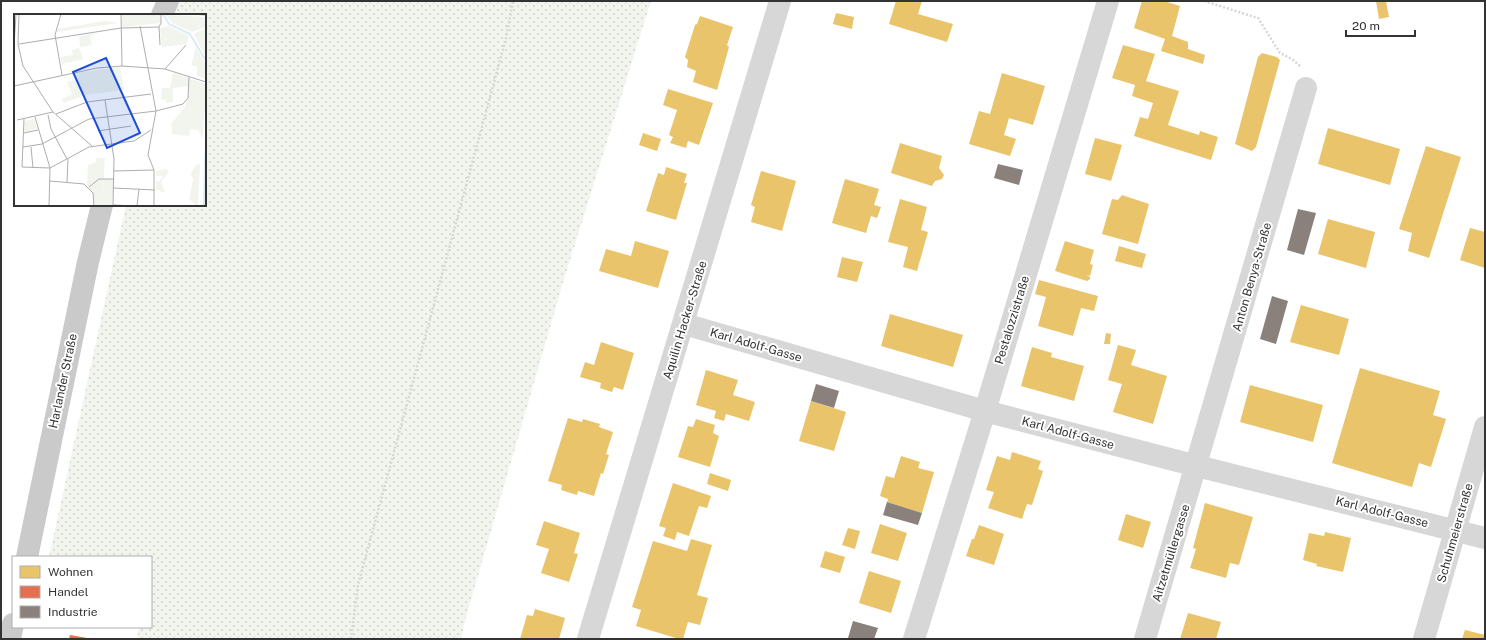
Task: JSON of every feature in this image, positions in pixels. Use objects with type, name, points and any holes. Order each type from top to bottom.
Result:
[{"type":"main road","points":[[162,14],[168,1]]},
{"type":"main road","name":"Harlander Straße","points":[[27,556],[88,262],[102,206]]},
{"type":"main road","points":[[10,639],[12,628]]},
{"type":"street","name":"Aquilin Hacker-Straße","points":[[588,639],[780,1]]},
{"type":"street","name":"Pestalozzistraße","points":[[914,639],[985,411],[1108,1]]},
{"type":"street","name":"Anton Benya-Straße","points":[[1197,466],[1306,88]]},
{"type":"street","name":"Karl Adolf-Gasse","points":[[684,324],[985,411],[1485,538]]},
{"type":"street","name":"Schuhmeierstraße","points":[[1424,639],[1485,428]]},
{"type":"street","name":"Aitzetmüllergasse","points":[[1145,639],[1197,466]]},
{"type":"path","points":[[351,639],[358,584],[502,54],[513,1]]},
{"type":"path","points":[[1204,1],[1258,18],[1280,53],[1292,59],[1301,68],[1305,78],[1306,88]]},
{"type":"shaded area","points":[[180,1],[651,1],[564,279],[466,617],[461,639],[137,639],[139,628],[152,628],[152,556],[49,556],[126,206],[206,206],[206,14],[175,14]]},
{"type":"building: Wohnen","points":[[896,1],[922,1],[918,14],[953,24],[947,42],[889,24]]},
{"type":"building: Wohnen","points":[[1142,1],[1164,1],[1180,6],[1172,36],[1188,42],[1188,49],[1205,55],[1203,64],[1161,51],[1165,39],[1134,28]]},
{"type":"building: Wohnen","points":[[1376,1],[1386,1],[1389,17],[1379,19]]},
{"type":"building: Wohnen","points":[[836,13],[854,17],[852,29],[833,24]]},
{"type":"building: Wohnen","points":[[700,16],[733,27],[727,45],[729,47],[717,90],[693,82],[696,71],[687,67],[688,60],[685,57],[695,25],[697,24]]},
{"type":"building: Wohnen","points":[[1123,45],[1155,54],[1146,81],[1179,91],[1168,125],[1199,135],[1200,131],[1218,137],[1211,160],[1134,136],[1140,117],[1148,119],[1153,103],[1132,96],[1135,85],[1112,78]]},
{"type":"building: Wohnen","points":[[1262,53],[1277,57],[1280,60],[1256,147],[1252,151],[1235,144],[1258,57]]},
{"type":"building: Wohnen","points":[[1002,73],[1045,86],[1033,125],[1009,118],[1004,135],[1016,139],[1010,156],[969,144],[979,111],[990,114]]},
{"type":"building: Wohnen","points":[[668,89],[713,103],[699,145],[688,141],[686,148],[670,143],[673,137],[669,135],[677,110],[663,105]]},
{"type":"building: Wohnen","points":[[1328,128],[1400,149],[1390,185],[1318,164]]},
{"type":"building: Wohnen","points":[[643,133],[661,139],[657,151],[639,145]]},
{"type":"building: Wohnen","points":[[1095,138],[1122,145],[1111,181],[1085,174]]},
{"type":"building: Wohnen","points":[[900,143],[942,156],[939,168],[944,175],[942,179],[935,181],[932,186],[891,173]]},
{"type":"building: Wohnen","points":[[1426,146],[1461,157],[1429,258],[1408,251],[1412,233],[1399,229]]},
{"type":"building: Wohnen","points":[[666,167],[687,174],[684,183],[687,183],[676,220],[646,211],[658,173],[664,175]]},
{"type":"building: Wohnen","points":[[761,171],[796,181],[782,231],[751,222],[755,207],[751,205]]},
{"type":"building: Wohnen","points":[[845,179],[879,189],[874,205],[881,207],[877,218],[871,216],[866,233],[832,223]]},
{"type":"building: Wohnen","points":[[1122,195],[1149,204],[1138,244],[1102,234],[1112,199],[1118,200]]},
{"type":"building: Wohnen","points":[[900,199],[927,207],[921,230],[928,232],[917,271],[903,267],[908,247],[888,242]]},
{"type":"building: Wohnen","points":[[1328,219],[1375,232],[1366,268],[1318,254]]},
{"type":"building: Wohnen","points":[[1470,228],[1485,232],[1485,268],[1460,260]]},
{"type":"building: Wohnen","points":[[635,241],[669,251],[658,288],[599,271],[606,249],[631,256]]},
{"type":"building: Wohnen","points":[[1065,241],[1094,250],[1090,264],[1093,265],[1090,276],[1086,275],[1090,277],[1090,279],[1087,281],[1055,271]]},
{"type":"building: Wohnen","points":[[1119,246],[1146,254],[1142,268],[1115,261]]},
{"type":"building: Wohnen","points":[[842,257],[863,262],[857,282],[837,277]]},
{"type":"building: Wohnen","points":[[1039,280],[1098,296],[1094,311],[1081,308],[1073,336],[1038,326],[1046,297],[1035,294]]},
{"type":"building: Wohnen","points":[[1301,305],[1349,319],[1339,355],[1290,342]]},
{"type":"building: Wohnen","points":[[890,314],[963,335],[953,367],[881,346]]},
{"type":"building: Wohnen","points":[[1106,333],[1111,334],[1110,344],[1104,344]]},
{"type":"building: Wohnen","points":[[601,342],[634,353],[623,390],[614,387],[612,392],[600,388],[601,383],[580,377],[585,362],[594,365]]},
{"type":"building: Wohnen","points":[[1118,345],[1136,350],[1131,365],[1167,376],[1153,424],[1113,412],[1122,384],[1108,380]]},
{"type":"building: Wohnen","points":[[1032,347],[1052,353],[1051,357],[1084,366],[1074,401],[1021,386]]},
{"type":"building: Wohnen","points":[[1360,368],[1440,391],[1433,415],[1446,419],[1431,467],[1419,463],[1412,487],[1332,463]]},
{"type":"building: Wohnen","points":[[706,370],[738,380],[733,395],[755,402],[749,421],[726,414],[724,421],[714,418],[716,411],[696,405]]},
{"type":"building: Wohnen","points":[[1250,385],[1323,405],[1313,442],[1240,422]]},
{"type":"building: Wohnen","points":[[811,401],[846,412],[834,451],[799,441]]},
{"type":"building: Wohnen","points":[[568,418],[582,422],[583,419],[600,424],[599,427],[613,432],[606,454],[609,455],[603,474],[601,473],[594,496],[578,491],[577,495],[561,490],[562,485],[548,481]]},
{"type":"building: Wohnen","points":[[696,419],[715,425],[713,433],[719,436],[710,467],[678,457],[688,426],[693,427]]},
{"type":"building: Wohnen","points":[[1012,452],[1041,461],[1038,469],[1043,471],[1032,505],[1027,504],[1022,519],[988,508],[994,492],[986,490],[997,456],[1010,460]]},
{"type":"building: Wohnen","points":[[901,456],[920,462],[918,468],[934,472],[922,513],[887,502],[888,499],[880,496],[886,476],[894,478]]},
{"type":"building: Wohnen","points":[[710,473],[731,480],[728,491],[707,484]]},
{"type":"building: Wohnen","points":[[673,483],[711,496],[707,508],[699,506],[689,536],[677,532],[675,540],[663,536],[666,528],[659,526]]},
{"type":"building: Wohnen","points":[[1205,503],[1253,517],[1239,565],[1230,563],[1226,578],[1190,568],[1196,549],[1193,548]]},
{"type":"building: Wohnen","points":[[1126,514],[1151,522],[1143,548],[1118,540]]},
{"type":"building: Wohnen","points":[[544,521],[580,533],[574,553],[578,554],[569,582],[541,573],[549,549],[536,545]]},
{"type":"building: Wohnen","points":[[880,524],[907,533],[898,561],[871,553]]},
{"type":"building: Wohnen","points":[[979,525],[1004,534],[994,565],[966,556]]},
{"type":"building: Wohnen","points":[[848,528],[860,531],[855,549],[842,545]]},
{"type":"building: Wohnen","points":[[1325,532],[1351,538],[1343,572],[1316,566],[1317,564],[1303,560],[1309,533],[1324,536]]},
{"type":"building: Wohnen","points":[[691,539],[712,545],[697,595],[708,598],[700,625],[688,622],[683,639],[636,626],[641,610],[632,607],[653,541],[687,551]]},
{"type":"building: Wohnen","points":[[825,551],[845,557],[840,573],[820,567]]},
{"type":"building: Wohnen","points":[[869,571],[901,581],[891,613],[859,603]]},
{"type":"building: Wohnen","points":[[535,609],[565,618],[559,639],[520,639],[527,615],[533,616]]},
{"type":"building: Wohnen","points":[[1188,613],[1221,622],[1216,639],[1180,639]]},
{"type":"building: Wohnen","points":[[1465,630],[1485,635],[1485,639],[1462,639]]},
{"type":"building: Handel","points":[[70,635],[87,638],[87,639],[69,639]]},
{"type":"building: Industrie","points":[[998,164],[1023,170],[1019,185],[994,178]]},
{"type":"building: Industrie","points":[[1298,209],[1316,213],[1304,255],[1287,250]]},
{"type":"building: Industrie","points":[[1272,296],[1288,301],[1276,344],[1260,339]]},
{"type":"building: Industrie","points":[[816,384],[839,391],[834,408],[811,401]]},
{"type":"building: Industrie","points":[[887,502],[922,513],[918,525],[883,515]]},
{"type":"building: Industrie","points":[[853,621],[878,628],[874,639],[848,638]]}]
